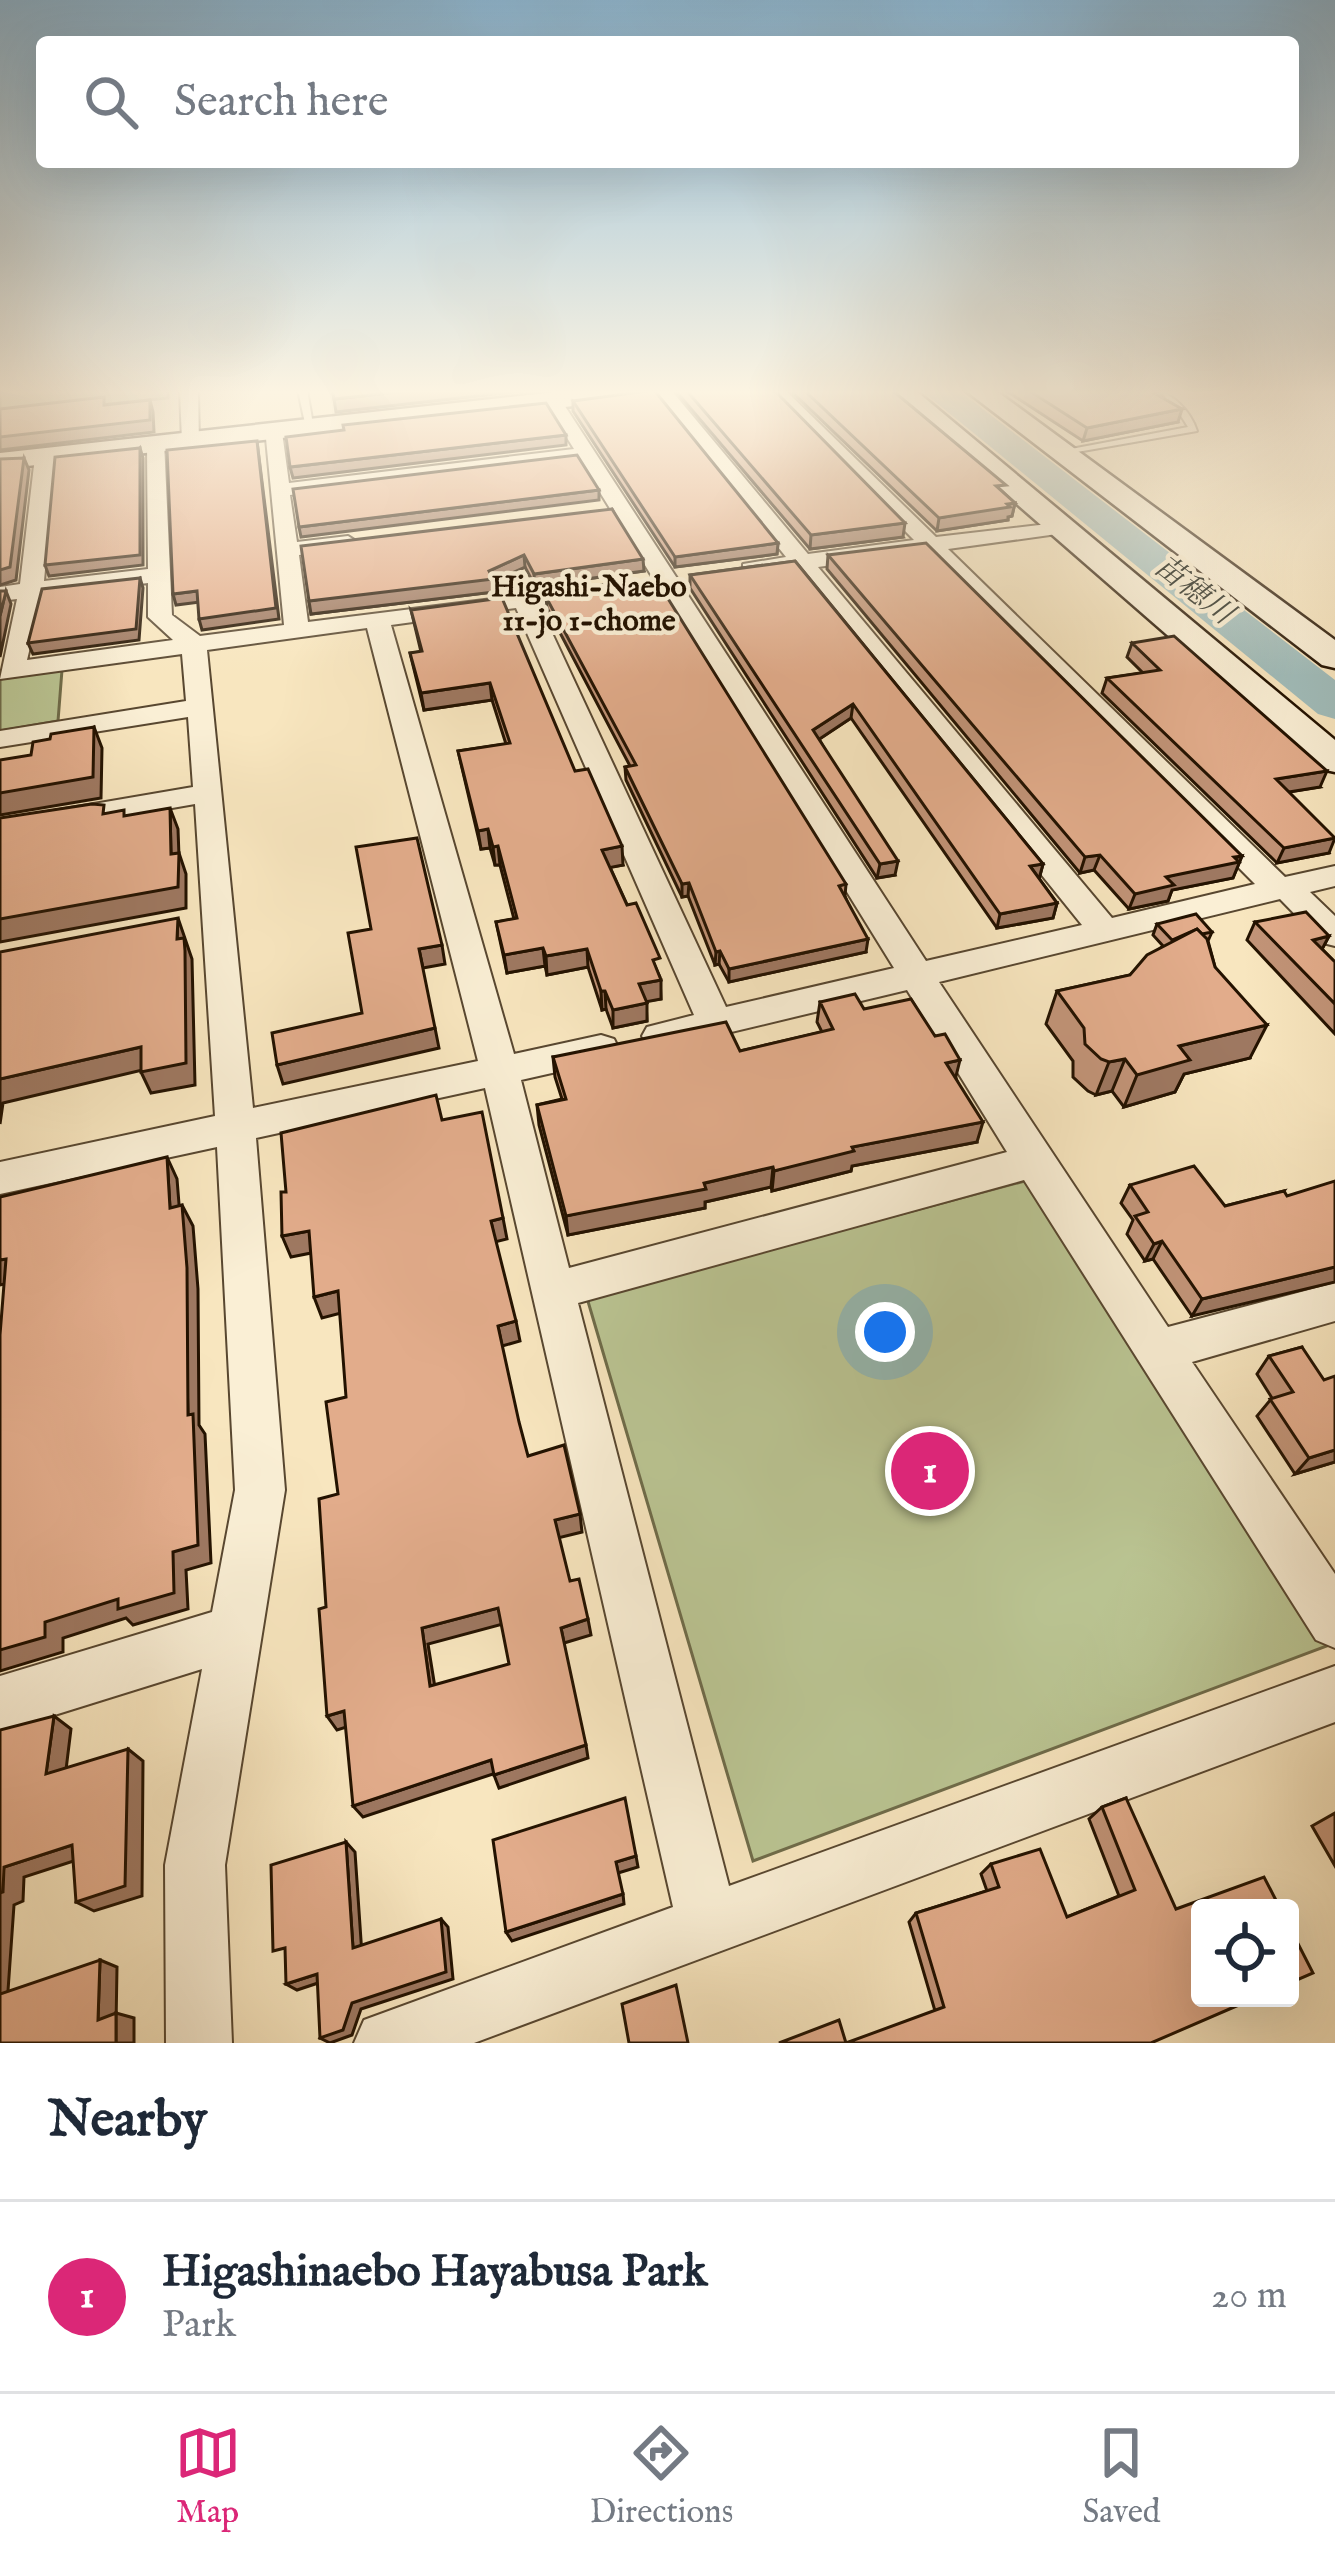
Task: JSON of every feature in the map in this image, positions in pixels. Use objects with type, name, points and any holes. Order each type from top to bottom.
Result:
[{"type":"street","points":[[42,485],[31,591],[6,671],[653,582]]},
{"type":"street","points":[[158,485],[160,617],[194,644],[201,707],[209,793],[209,919],[234,1126],[260,1490],[195,1865],[200,2043]]},
{"type":"street","points":[[278,485],[297,631]]},
{"type":"street","points":[[279,490],[318,485]]},
{"type":"street","points":[[596,485],[607,511],[653,582],[919,975],[1034,1161],[1335,1621]]},
{"type":"street","points":[[737,485],[1103,929]]},
{"type":"street","points":[[872,485],[1335,935]]},
{"type":"street","points":[[1009,485],[1335,760]]},
{"type":"street","points":[[1105,485],[1335,657]]},
{"type":"street","points":[[732,571],[1057,527]]},
{"type":"street","points":[[286,550],[382,538]]},
{"type":"street","points":[[0,594],[161,574]]},
{"type":"street","points":[[525,600],[716,1024]]},
{"type":"street","points":[[377,619],[500,1072],[707,1922]]},
{"type":"street","points":[[0,739],[201,707]]},
{"type":"street","points":[[0,829],[209,793]]},
{"type":"street","points":[[0,1178],[716,1024],[1335,876]]},
{"type":"street","points":[[554,1291],[1034,1161]]},
{"type":"street","points":[[1161,1350],[1335,1302]]},
{"type":"street","points":[[0,1704],[234,1632]]},
{"type":"street","points":[[387,2043],[1335,1694]]},
{"type":"green space","points":[[62,670],[58,721],[0,731],[0,679]]},
{"type":"green space","points":[[1036,1178],[1332,1644],[753,1861],[587,1298]]},
{"type":"building","points":[[0,485],[20,485],[10,567],[0,570]]},
{"type":"building","points":[[52,485],[140,485],[140,555],[45,565]]},
{"type":"building","points":[[168,485],[262,485],[276,608],[199,619],[197,591],[173,594]]},
{"type":"building","points":[[596,485],[599,490],[299,527],[293,489]]},
{"type":"building","points":[[628,485],[731,485],[778,543],[675,557]]},
{"type":"building","points":[[768,485],[868,485],[905,523],[811,535]]},
{"type":"building","points":[[905,485],[1003,485],[996,486],[1015,503],[1007,504],[1010,507],[939,518]]},
{"type":"building","points":[[612,509],[643,559],[534,574],[524,555],[489,571],[493,579],[309,601],[301,546]]},
{"type":"building","points":[[926,543],[1242,856],[1234,857],[1239,862],[1166,877],[1174,885],[1135,894],[1100,855],[1085,857],[828,555]]},
{"type":"building","points":[[795,561],[1043,864],[1030,866],[1057,903],[1000,914],[853,704],[813,730],[898,861],[880,864],[690,575]]},
{"type":"building","points":[[140,578],[136,629],[28,643],[42,589]]},
{"type":"building","points":[[657,581],[846,884],[839,886],[868,939],[729,969],[720,951],[716,952],[689,883],[682,884],[625,767],[636,765],[546,597]]},
{"type":"building","points":[[502,598],[575,771],[588,769],[622,846],[602,850],[627,905],[636,903],[660,958],[653,960],[661,980],[639,984],[647,1003],[613,1010],[587,949],[546,956],[543,948],[504,955],[496,922],[517,918],[498,846],[493,847],[488,829],[478,831],[458,751],[510,743],[490,683],[421,693],[410,653],[422,651],[411,610]]},
{"type":"building","points":[[1174,636],[1327,771],[1276,779],[1335,838],[1284,848],[1107,678],[1160,670],[1132,643]]},
{"type":"building","points":[[94,727],[93,777],[0,793],[0,760],[31,755],[33,742],[50,739],[51,734]]},
{"type":"building","points":[[104,805],[103,814],[124,810],[124,816],[170,808],[171,854],[179,853],[178,887],[0,919],[0,818]]},
{"type":"building","points":[[417,838],[442,945],[419,949],[435,1028],[277,1065],[272,1033],[362,1013],[348,933],[371,929],[356,847]]},
{"type":"building","points":[[1306,912],[1329,936],[1313,940],[1335,962],[1335,1004],[1255,922]]},
{"type":"building","points":[[1196,914],[1212,932],[1202,934],[1197,929],[1172,940],[1157,924]]},
{"type":"building","points":[[178,918],[177,939],[184,938],[185,951],[186,1063],[141,1072],[141,1047],[0,1079],[0,952]]},
{"type":"building","points":[[1197,929],[1207,939],[1215,967],[1267,1025],[1179,1046],[1190,1060],[1137,1075],[1125,1059],[1101,1059],[1085,1044],[1084,1028],[1057,991],[1130,975],[1147,955]]},
{"type":"building","points":[[855,994],[864,1009],[911,999],[935,1036],[945,1034],[960,1060],[946,1063],[983,1122],[852,1147],[854,1151],[774,1171],[773,1167],[704,1183],[706,1189],[566,1216],[537,1105],[566,1099],[553,1057],[726,1022],[740,1051],[833,1029],[820,1002]]},
{"type":"building","points":[[436,1095],[442,1120],[482,1112],[503,1218],[491,1221],[516,1321],[498,1326],[519,1422],[528,1456],[564,1445],[580,1514],[555,1520],[570,1581],[579,1579],[588,1619],[561,1628],[586,1745],[494,1775],[491,1760],[353,1806],[344,1711],[327,1716],[319,1609],[326,1607],[319,1499],[338,1494],[326,1402],[346,1397],[338,1291],[314,1297],[309,1231],[282,1236],[281,1192],[286,1192],[281,1133]],"holes":[[[498,1608],[509,1664],[430,1686],[422,1628]]]},
{"type":"building","points":[[167,1157],[170,1208],[182,1205],[188,1415],[193,1414],[198,1545],[173,1552],[174,1593],[118,1609],[118,1599],[45,1622],[45,1637],[0,1650],[0,1335],[6,1259],[0,1260],[0,1197]]},
{"type":"building","points":[[1194,1166],[1225,1206],[1284,1191],[1287,1196],[1335,1181],[1335,1267],[1202,1299],[1162,1241],[1154,1244],[1135,1216],[1148,1212],[1130,1185]]},
{"type":"building","points":[[1302,1347],[1324,1380],[1335,1376],[1335,1450],[1309,1458],[1270,1399],[1293,1392],[1269,1356]]},
{"type":"building","points":[[54,1716],[46,1774],[128,1749],[125,1886],[76,1902],[72,1845],[4,1867],[0,1893],[0,1730]]},
{"type":"building","points":[[625,1798],[636,1856],[616,1862],[623,1894],[506,1932],[493,1840]]},
{"type":"building","points":[[1126,1798],[1176,1909],[1191,1904],[1191,2007],[1234,2007],[1151,2043],[846,2043],[944,2007],[916,1913],[999,1887],[991,1864],[1040,1849],[1067,1917],[1135,1890],[1102,1807]]},
{"type":"building","points":[[346,1842],[353,1948],[441,1919],[446,1972],[352,2003],[343,2030],[320,2038],[317,1974],[286,1984],[285,1948],[273,1951],[271,1865]]},
{"type":"building","points":[[1264,1877],[1275,1899],[1204,1899]]},
{"type":"building","points":[[1299,1946],[1313,1973],[1299,1979]]},
{"type":"building","points":[[100,1960],[98,2020],[116,2013],[116,2043],[0,2043],[0,1994]]},
{"type":"building","points":[[676,1985],[688,2043],[629,2043],[622,2004]]},
{"type":"building","points":[[839,2020],[846,2043],[779,2043]]},
{"type":"waterway","name":"苗穂川","points":[[1058,485],[1335,704]]},
{"type":"place","name":"Higashinaebo Hayabusa Park","points":[[930,1471]]},
{"type":"district","name":"Higashi-Naebo 11-jo 1-chome","points":[[589,605]]}]
